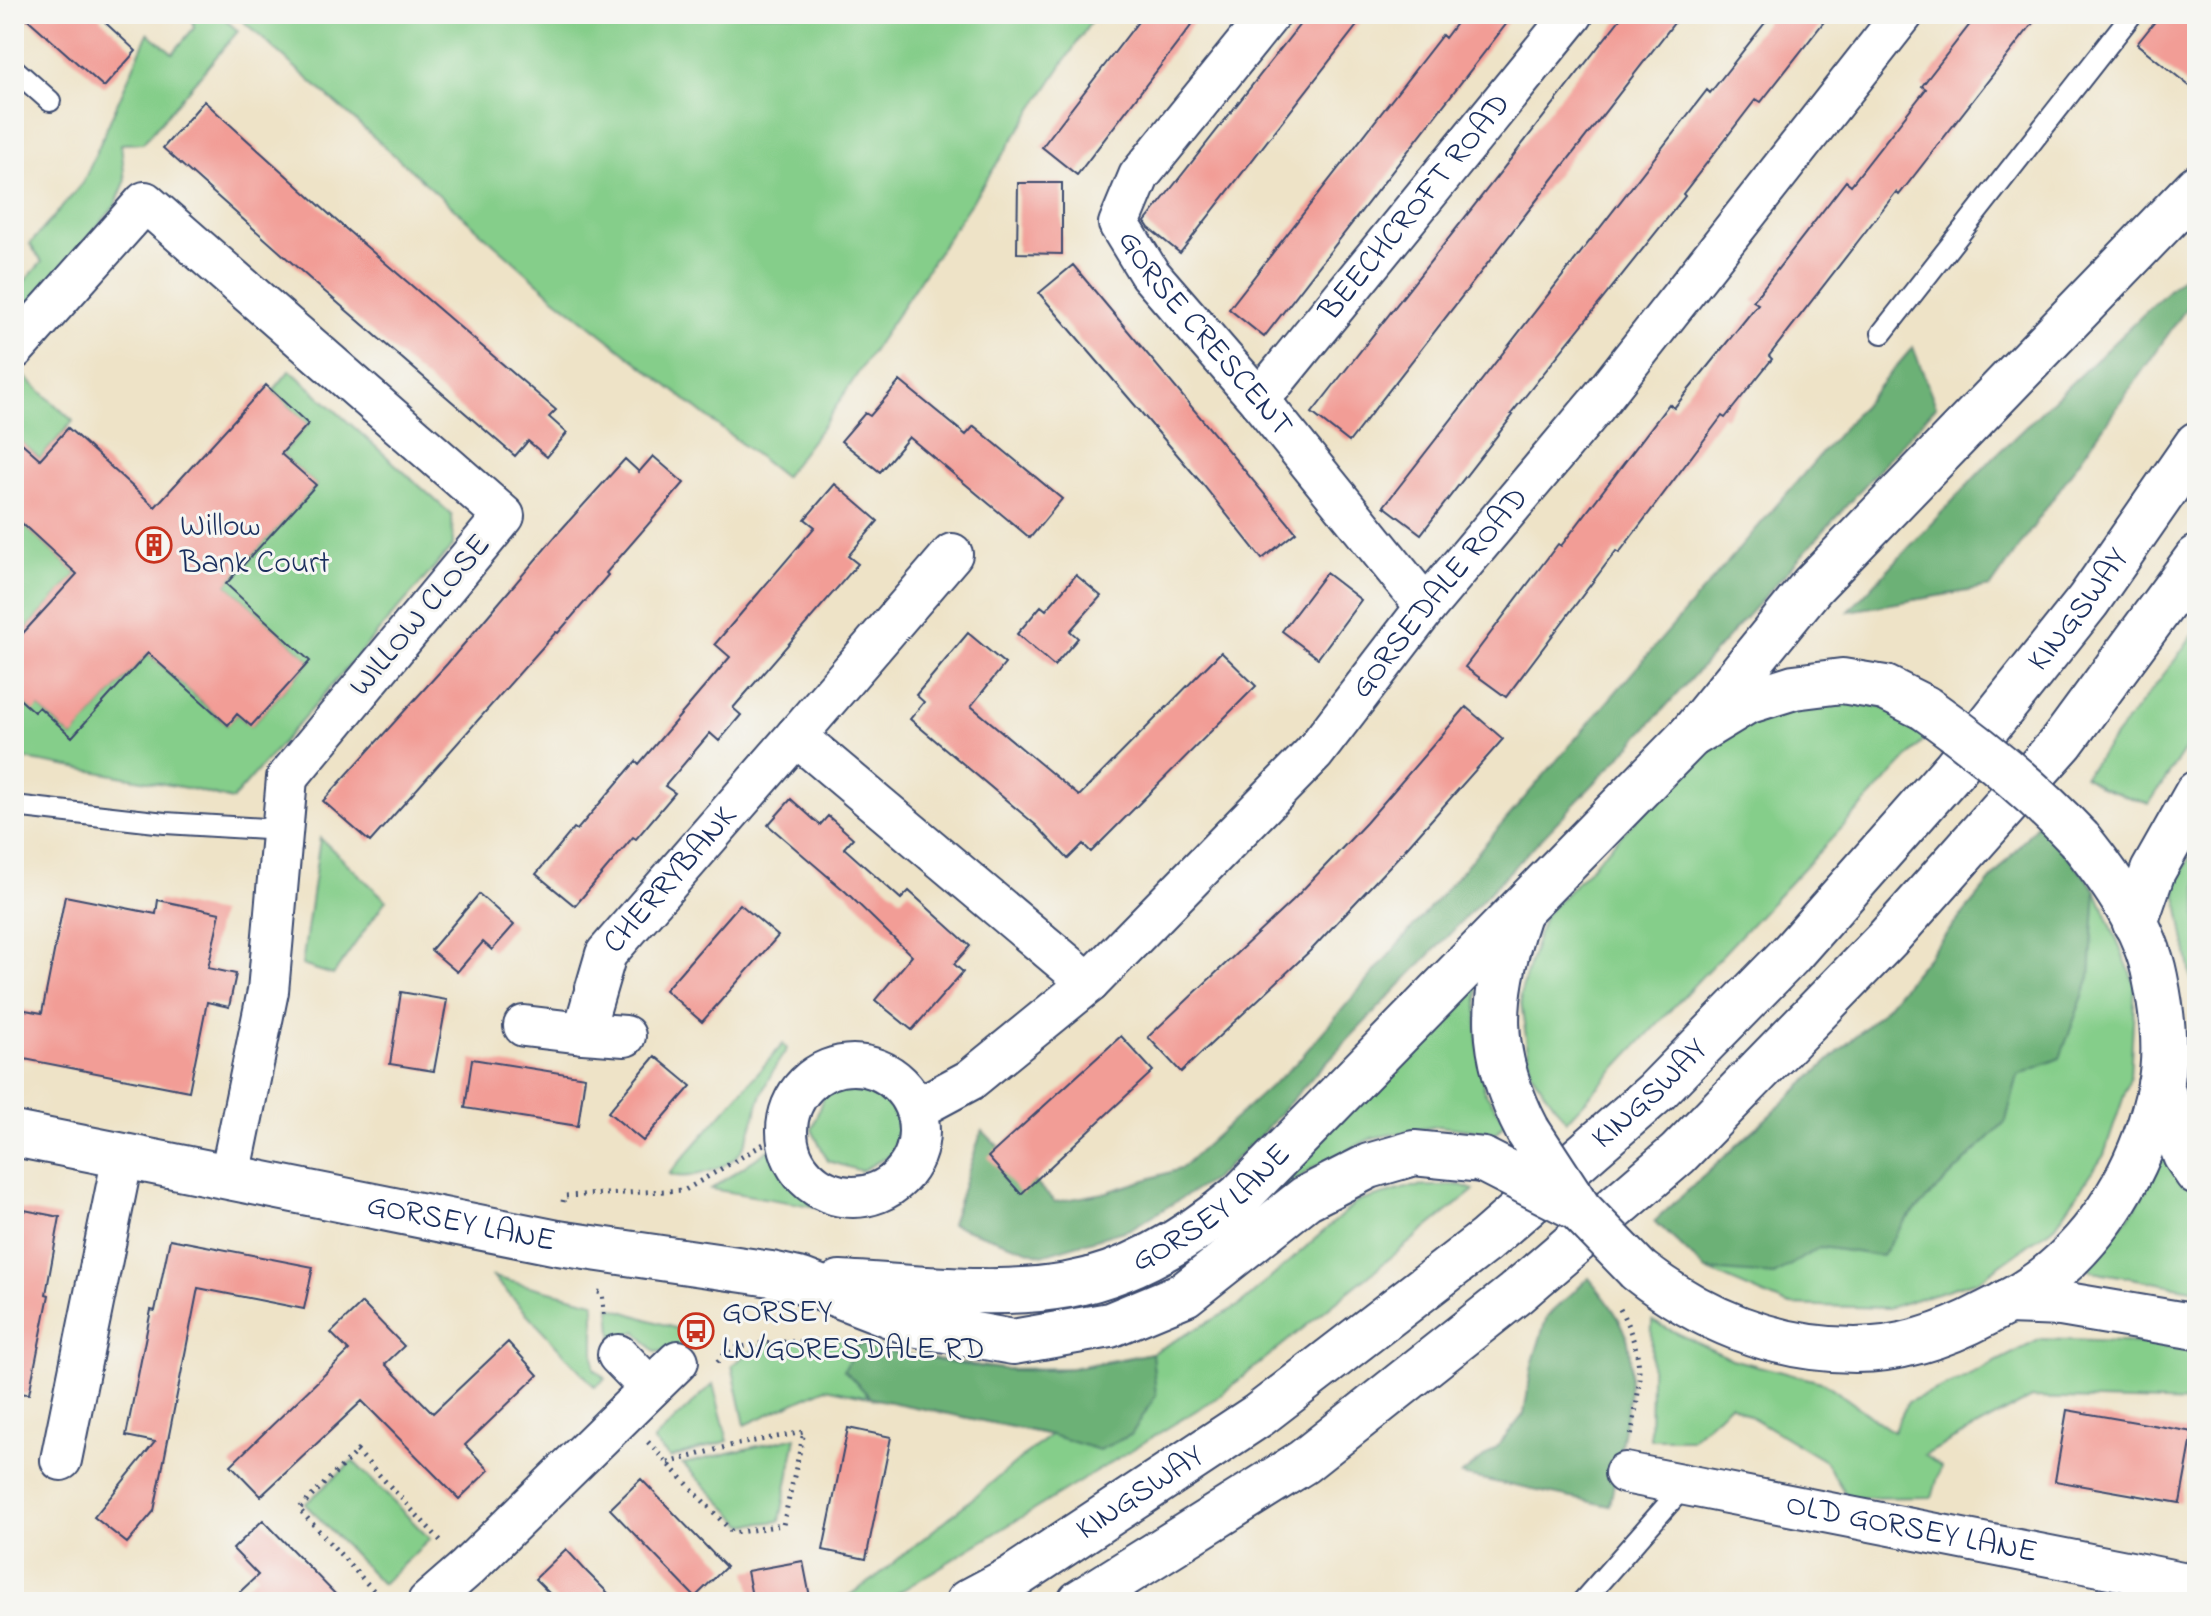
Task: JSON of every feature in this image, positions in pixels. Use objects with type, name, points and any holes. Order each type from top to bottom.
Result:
[{"type":"main road","points":[[1690,736],[1812,586],[2197,187]]},
{"type":"main road","name":"KINGSWAY","points":[[968,1602],[1024,1571],[1259,1415],[1485,1241],[1656,1092],[1789,956],[1955,768],[2088,601],[2197,444]]},
{"type":"main road","name":"KINGSWAY","points":[[1080,1602],[1303,1462],[1515,1294],[1678,1154],[1888,938],[2062,742],[2197,558]]},
{"type":"main road","points":[[1520,908],[1503,958],[1496,1022],[1499,1059],[1510,1096],[1528,1131],[1627,1286],[1667,1293],[1747,1333],[1804,1346],[1856,1350],[1913,1343],[1965,1325],[2053,1272],[2089,1236],[2119,1195],[2143,1143],[2160,1084],[2163,1036],[2155,975],[2135,923],[2111,878],[2055,813],[1953,728],[1925,708],[1885,688],[1842,681],[1794,687],[1746,702],[1690,736]]},
{"type":"main road","name":"GORSEY LANE","points":[[802,1281],[1015,1289],[1068,1284],[1114,1271],[1161,1251],[1206,1224],[1241,1195],[1690,736]]},
{"type":"main road","points":[[2135,923],[2153,871],[2197,793]]},
{"type":"main road","points":[[2160,1084],[2185,1155],[2197,1173]]},
{"type":"main road","name":"GORSEY LANE","points":[[14,1134],[558,1243],[771,1274],[802,1281],[913,1324],[1013,1342],[1110,1325],[1185,1294],[1306,1198],[1369,1166],[1414,1153],[1483,1160],[1579,1209]]},
{"type":"main road","points":[[2007,1302],[2061,1304],[2197,1327]]},
{"type":"street","name":"GORSE CRESCENT","points":[[1270,14],[1139,176],[1119,224],[1149,273],[1259,400],[1426,607]]},
{"type":"street","name":"BEECHCROFT ROAD","points":[[1259,400],[1573,14]]},
{"type":"street","name":"GORSEDALE ROAD","points":[[916,1109],[970,1080],[1089,983],[1314,753],[1426,607],[1596,405],[1903,14]]},
{"type":"street","name":"WILLOW CLOSE","points":[[14,349],[145,202],[504,516],[287,778],[268,991],[230,1176]]},
{"type":"street","name":"CHERRYBANK","points":[[583,1033],[606,954],[952,554]]},
{"type":"street","points":[[796,736],[1089,983]]},
{"type":"street","points":[[524,1026],[625,1036]]},
{"type":"street","points":[[61,1460],[123,1156]]},
{"type":"street","points":[[428,1602],[467,1568],[664,1375],[618,1355]]},
{"type":"street","name":"OLD GORSEY LANE","points":[[1625,1473],[2197,1585]]},
{"type":"lane","points":[[1882,333],[2132,14]]},
{"type":"lane","points":[[14,69],[50,101]]},
{"type":"lane","points":[[14,806],[165,823],[282,830]]},
{"type":"lane","points":[[1582,1602],[1685,1485]]},
{"type":"path","points":[[1625,1473],[1641,1374],[1627,1286]]},
{"type":"path","points":[[620,1416],[733,1533],[783,1525],[804,1432],[733,1445],[668,1463]]},
{"type":"path","points":[[384,1602],[299,1509],[357,1451],[467,1568]]},
{"type":"green space","points":[[192,14],[219,14],[238,31],[143,143],[121,144],[125,182],[115,206],[14,322],[14,293],[42,262],[30,244],[83,183],[148,33],[173,53],[194,28]]},
{"type":"green space","points":[[235,14],[1096,14],[825,423],[784,477],[554,297]]},
{"type":"green space","points":[[2197,263],[2197,293],[1991,587],[1849,611],[1994,457]]},
{"type":"green space","points":[[1913,347],[1936,406],[1632,744],[1316,1073],[1262,1134],[1214,1179],[1130,1229],[1042,1255],[951,1224],[982,1130],[1055,1202],[1104,1193],[1180,1169],[1297,1062]]},
{"type":"green space","points":[[290,370],[452,515],[453,546],[232,800],[192,789],[14,757],[14,694],[33,711],[39,707],[72,737],[148,653],[227,725],[237,714],[251,726],[310,661],[226,584],[316,485],[281,454],[308,424],[273,391]]},
{"type":"green space","points":[[24,376],[73,421],[40,459],[18,439],[14,443],[14,387]]},
{"type":"green space","points":[[14,516],[77,574],[14,643]]},
{"type":"green space","points":[[2197,628],[2197,731],[2149,804],[2102,788],[2084,776],[2175,660]]},
{"type":"green space","points":[[1836,695],[1896,710],[1930,734],[1566,1121],[1531,1072],[1520,995],[1544,916],[1715,737],[1769,701]]},
{"type":"green space","points":[[2039,822],[2096,890],[2135,984],[2130,1078],[2104,1155],[2056,1225],[1979,1280],[1888,1308],[1787,1305],[1706,1270],[1655,1221],[1883,1011]]},
{"type":"green space","points":[[2039,822],[2096,890],[2090,977],[2060,1058],[2018,1075],[2006,1121],[1904,1222],[1882,1256],[1820,1247],[1774,1275],[1706,1270],[1655,1221],[1883,1011]]},
{"type":"green space","points":[[320,838],[386,900],[333,975],[302,965]]},
{"type":"green space","points":[[2197,844],[2197,1010],[2175,885]]},
{"type":"green space","points":[[1477,977],[1477,1038],[1484,1091],[1506,1121],[1496,1133],[1438,1126],[1372,1138],[1314,1167],[1266,1202],[1374,1082]]},
{"type":"green space","points":[[783,1044],[787,1049],[773,1070],[746,1141],[736,1157],[719,1168],[697,1175],[683,1177],[669,1174]]},
{"type":"green space","points":[[853,1081],[885,1091],[902,1121],[892,1154],[861,1171],[828,1161],[812,1130],[823,1097]]},
{"type":"green space","points":[[2166,1143],[2197,1192],[2197,1290],[2092,1271],[2087,1265],[2144,1194]]},
{"type":"green space","points":[[770,1149],[784,1178],[817,1207],[711,1189]]},
{"type":"green space","points":[[1460,1185],[1474,1190],[1218,1397],[883,1602],[839,1602],[875,1578],[1050,1435],[826,1388],[745,1425],[732,1365],[764,1343],[838,1339],[932,1359],[1003,1369],[1071,1368],[1152,1353],[1240,1305],[1357,1202],[1410,1187]]},
{"type":"green space","points":[[493,1277],[594,1302],[594,1368],[605,1379],[595,1387]]},
{"type":"green space","points":[[1589,1278],[1622,1325],[1630,1358],[1628,1400],[1610,1506],[1461,1475],[1498,1446],[1524,1414],[1532,1365],[1547,1316]]},
{"type":"green space","points":[[610,1307],[690,1333],[675,1348],[666,1351],[655,1352],[636,1331],[613,1346]]},
{"type":"green space","points":[[1652,1321],[1731,1359],[1825,1383],[1893,1432],[1908,1402],[1958,1381],[2041,1339],[2148,1343],[2197,1352],[2197,1403],[2031,1398],[1925,1455],[1941,1467],[1932,1497],[1848,1498],[1825,1461],[1730,1404],[1691,1439],[1650,1439]]},
{"type":"green space","points":[[859,1344],[965,1365],[1019,1370],[1073,1368],[1152,1353],[1156,1395],[1131,1435],[1099,1450],[1051,1435],[871,1398],[844,1370]]},
{"type":"green space","points":[[713,1384],[728,1441],[670,1458],[653,1441]]},
{"type":"green space","points":[[796,1437],[780,1521],[744,1525],[683,1464]]},
{"type":"green space","points":[[353,1461],[430,1539],[382,1584],[305,1504]]},
{"type":"building","points":[[22,14],[96,14],[136,51],[104,87]]},
{"type":"building","points":[[1144,14],[1200,14],[1077,175],[1042,147]]},
{"type":"building","points":[[1308,14],[1366,14],[1180,253],[1145,222]]},
{"type":"building","points":[[1463,14],[1514,14],[1264,337],[1229,309],[1442,35],[1445,38]]},
{"type":"building","points":[[1624,14],[1681,14],[1349,442],[1312,413]]},
{"type":"building","points":[[1772,14],[1830,14],[1761,102],[1756,99],[1683,194],[1685,196],[1511,414],[1421,534],[1384,506],[1707,90],[1710,93]]},
{"type":"building","points":[[1978,14],[2040,14],[1899,195],[1896,192],[1769,356],[1772,359],[1725,418],[1722,416],[1506,697],[1465,667],[1669,404],[1674,408],[1758,304],[1753,301],[1846,181],[1851,185],[1926,89],[1922,86]]},
{"type":"building","points":[[2161,14],[2197,14],[2197,92],[2137,44]]},
{"type":"building","points":[[204,101],[339,223],[556,410],[549,417],[567,433],[547,457],[528,441],[515,456],[163,148]]},
{"type":"building","points":[[1018,183],[1062,183],[1062,254],[1017,253]]},
{"type":"building","points":[[1073,265],[1296,532],[1262,559],[1204,486],[1039,293]]},
{"type":"building","points":[[900,381],[966,435],[974,426],[1062,499],[1030,538],[909,437],[880,472],[841,441],[865,413],[870,416]]},
{"type":"building","name":"Willow Bank Court","points":[[266,385],[308,424],[281,454],[316,485],[226,584],[310,661],[251,726],[237,714],[228,725],[148,653],[72,737],[39,707],[34,712],[14,694],[14,643],[77,574],[14,516],[14,436],[40,459],[68,428],[155,507]]},
{"type":"building","points":[[653,456],[684,483],[558,633],[370,842],[323,801],[625,459],[639,472]]},
{"type":"building","points":[[835,484],[878,521],[848,556],[858,564],[733,708],[741,715],[719,741],[710,733],[665,786],[675,793],[575,906],[536,874],[636,761],[639,764],[730,657],[715,644],[815,527],[805,519]]},
{"type":"building","points":[[1326,573],[1361,600],[1318,658],[1282,631]]},
{"type":"building","points":[[1076,575],[1101,596],[1070,631],[1078,638],[1054,666],[1017,634],[1041,606],[1046,610]]},
{"type":"building","points":[[968,633],[1005,664],[971,706],[1079,796],[1221,652],[1256,686],[1091,852],[1083,844],[1068,859],[1037,826],[910,719],[924,702],[916,695]]},
{"type":"building","points":[[1466,707],[1503,739],[1313,948],[1181,1072],[1148,1037],[1293,900],[1366,823]]},
{"type":"building","points":[[791,799],[820,825],[828,816],[853,838],[844,848],[901,899],[909,891],[970,946],[954,964],[963,972],[912,1030],[875,1000],[912,956],[846,892],[768,825]]},
{"type":"building","points":[[479,894],[514,925],[492,950],[483,942],[457,972],[431,950]]},
{"type":"building","points":[[65,896],[156,914],[158,900],[220,913],[208,968],[236,974],[229,1007],[207,1002],[189,1091],[14,1057],[14,1008],[42,1013]]},
{"type":"building","points":[[740,904],[778,936],[702,1022],[665,990]]},
{"type":"building","points":[[401,992],[447,1000],[434,1071],[390,1064]]},
{"type":"building","points":[[1121,1036],[1153,1071],[1021,1194],[988,1157]]},
{"type":"building","points":[[655,1056],[691,1086],[643,1141],[608,1112]]},
{"type":"building","points":[[472,1059],[585,1077],[578,1126],[465,1108]]},
{"type":"building","points":[[14,1208],[60,1217],[46,1294],[49,1295],[29,1394],[14,1393]]},
{"type":"building","points":[[170,1239],[313,1267],[304,1309],[198,1288],[154,1511],[127,1543],[94,1517],[155,1442],[126,1436],[151,1310],[155,1311]]},
{"type":"building","points":[[362,1303],[404,1346],[385,1364],[433,1413],[508,1342],[538,1375],[465,1445],[489,1470],[459,1499],[362,1401],[261,1496],[231,1465],[349,1351],[331,1333]]},
{"type":"building","points":[[2067,1410],[2193,1432],[2180,1503],[2055,1481]]},
{"type":"building","points":[[848,1428],[891,1437],[866,1559],[823,1550]]},
{"type":"building","points":[[641,1479],[726,1567],[695,1597],[610,1509]]},
{"type":"building","points":[[263,1520],[343,1602],[229,1602],[258,1575],[233,1549]]},
{"type":"building","points":[[566,1549],[617,1602],[558,1602],[535,1579]]},
{"type":"building","points":[[803,1561],[811,1602],[753,1602],[747,1571]]},
{"type":"place","name":"Willow Bank Court","points":[[154,545]]},
{"type":"place","name":"GORSEY LN/GORESDALE RD","points":[[696,1331]]}]
